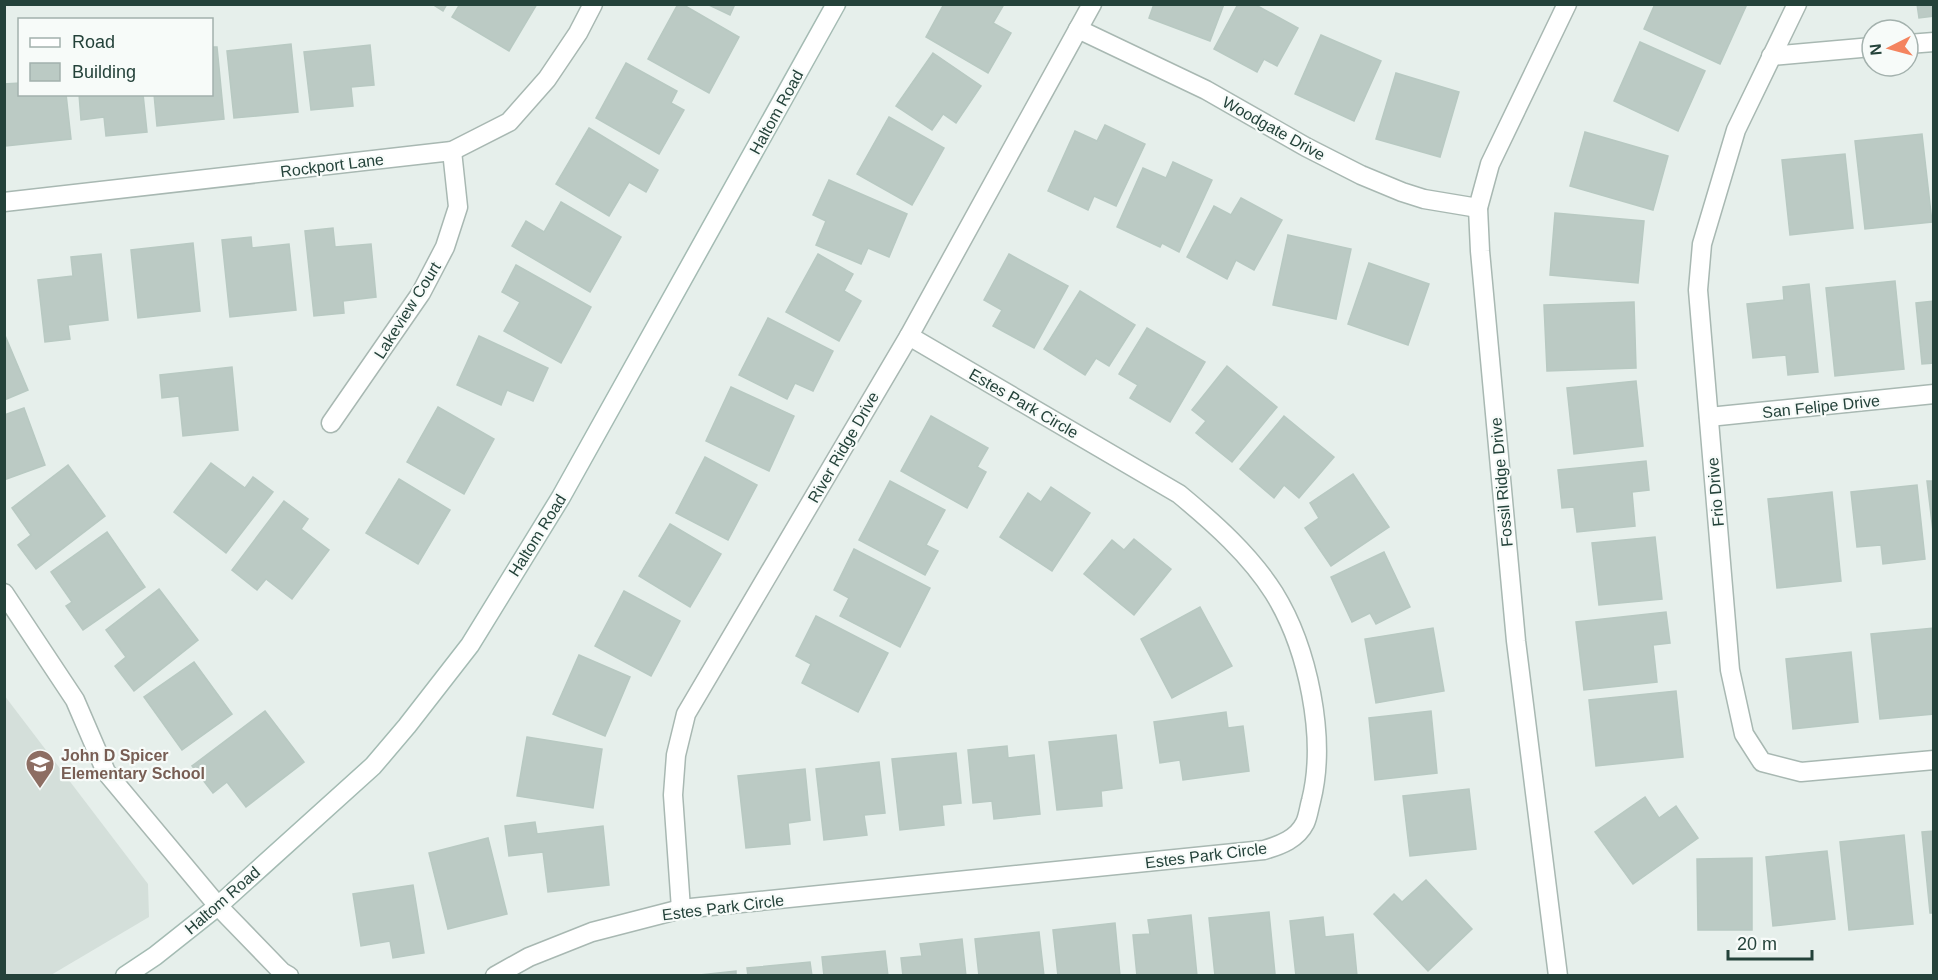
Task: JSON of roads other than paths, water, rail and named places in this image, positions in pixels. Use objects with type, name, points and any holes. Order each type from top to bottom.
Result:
[{"type":"street","name":"Rockport Lane","points":[[4,202],[452,151],[509,122],[547,79],[578,33],[593,4]]},
{"type":"street","name":"Haltom Road","points":[[124,975],[155,956],[218,906],[372,766],[407,726],[470,645],[561,497],[836,4]]},
{"type":"street","name":"River Ridge Drive","points":[[681,909],[673,795],[676,755],[686,714],[909,336],[1092,4]]},
{"type":"street","name":"Fossil Ridge Drive","points":[[1558,975],[1516,641],[1478,208],[1490,164],[1567,4]]},
{"type":"street","name":"Frio Drive","points":[[1797,4],[1736,130],[1702,244],[1698,291],[1730,670],[1744,734],[1762,762],[1801,772],[1934,760]]},
{"type":"street","name":"Woodgate Drive","points":[[1077,29],[1206,90],[1306,147],[1361,175],[1424,199],[1478,208]]},
{"type":"street","points":[[1771,56],[1860,48]]},
{"type":"street","name":"Lakeview Court","points":[[331,423],[421,293],[445,247],[458,207],[452,151]]},
{"type":"street","name":"Estes Park Circle","points":[[495,975],[528,957],[592,932],[681,909],[1264,850],[1288,842],[1305,824],[1315,784],[1318,743],[1316,719],[1306,671],[1290,626],[1274,593],[1246,557],[1213,522],[1179,494],[909,336]]},
{"type":"street","name":"San Felipe Drive","points":[[1708,417],[1934,394]]},
{"type":"street","points":[[4,593],[75,700],[106,772],[218,906],[282,972],[289,975]]},
{"type":"place","name":"John D Spicer Elementary School","points":[[40,790]]}]
